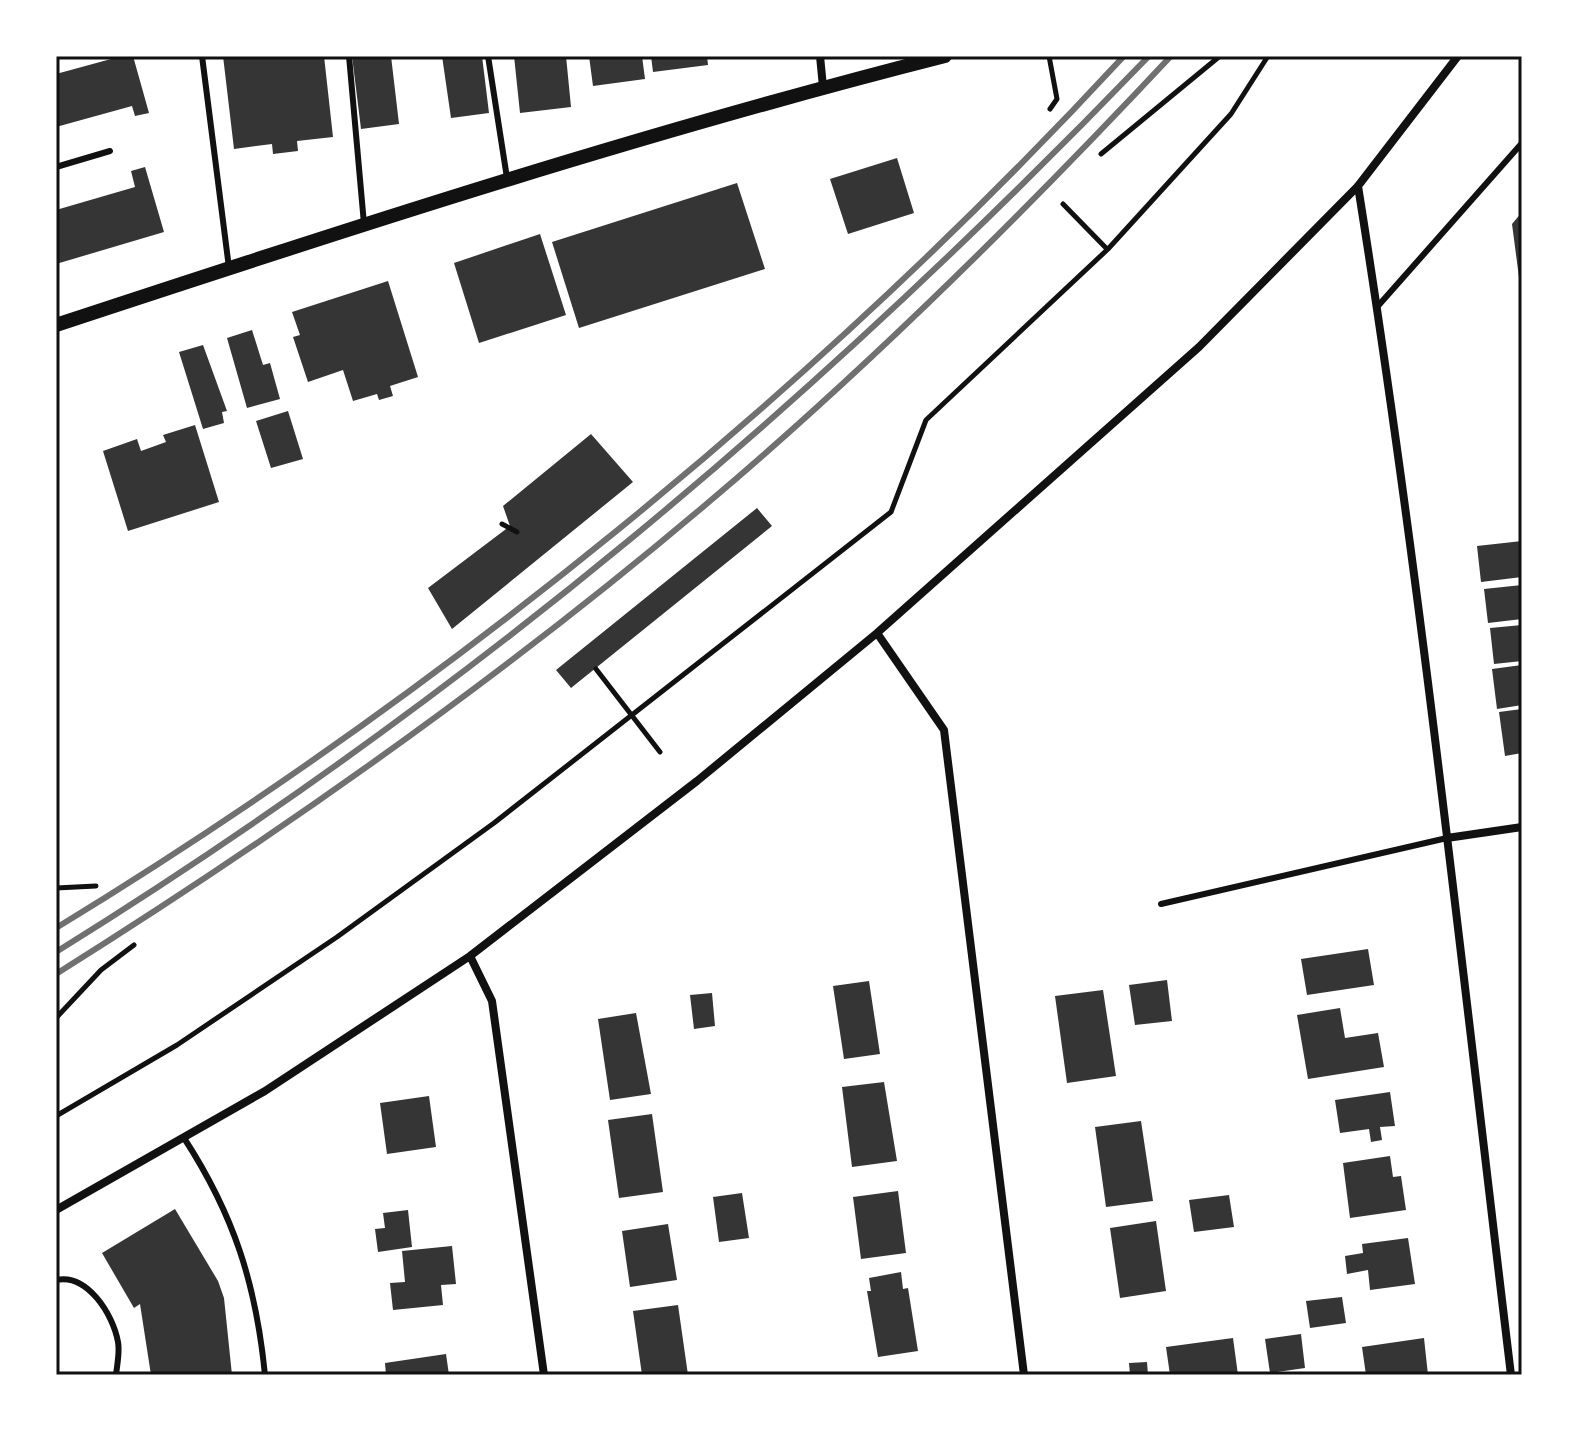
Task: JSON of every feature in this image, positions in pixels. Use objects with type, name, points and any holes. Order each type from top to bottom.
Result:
[{"type":"street","points":[[820,56],[823,87]]},
{"type":"street","points":[[56,325],[364,224],[823,87],[945,56]]},
{"type":"street","points":[[56,1210],[265,1091],[470,956],[697,781],[877,633],[1199,347],[1358,186],[1458,56]]},
{"type":"street","points":[[1358,186],[1378,306],[1447,838],[1511,1375]]},
{"type":"street","points":[[877,633],[944,730],[1024,1375]]},
{"type":"street","points":[[1447,838],[1522,827]]},
{"type":"street","points":[[470,956],[492,1001],[544,1375]]},
{"type":"lane","points":[[202,56],[229,268]]},
{"type":"lane","points":[[349,56],[364,224]]},
{"type":"lane","points":[[488,56],[508,181]]},
{"type":"lane","points":[[1378,306],[1522,143]]},
{"type":"lane","points":[[56,167],[110,151]]},
{"type":"lane","points":[[1161,904],[1447,838]]},
{"type":"lane","points":[[184,1138],[210,1178],[247,1266],[265,1375]]},
{"type":"lane","points":[[56,1280],[68,1277],[83,1283],[110,1320],[118,1343],[116,1375]]},
{"type":"path","points":[[1049,56],[1057,99],[1050,109]]},
{"type":"path","points":[[1101,154],[1220,56]]},
{"type":"path","points":[[56,1116],[177,1045],[337,937],[631,717],[891,512],[926,420],[1108,249],[1231,114],[1268,56]]},
{"type":"path","points":[[1063,204],[1108,249]]},
{"type":"path","points":[[502,524],[517,532]]},
{"type":"path","points":[[596,669],[660,752]]},
{"type":"path","points":[[56,888],[96,886]]},
{"type":"path","points":[[56,1018],[101,970],[134,945]]},
{"type":"building","points":[[122,56],[133,56],[149,113],[135,116],[132,106],[56,127],[56,74]]},
{"type":"building","points":[[223,56],[324,56],[333,137],[297,141],[298,151],[273,154],[272,144],[234,149]]},
{"type":"building","points":[[352,56],[391,56],[399,124],[361,129]]},
{"type":"building","points":[[442,56],[482,56],[489,113],[451,118]]},
{"type":"building","points":[[514,56],[566,56],[571,107],[520,113]]},
{"type":"building","points":[[589,56],[642,56],[645,79],[593,86]]},
{"type":"building","points":[[651,56],[707,56],[708,65],[653,72]]},
{"type":"building","points":[[897,158],[914,213],[848,234],[830,179]]},
{"type":"building","points":[[145,167],[164,232],[56,264],[56,210],[135,187],[131,171]]},
{"type":"building","points":[[737,183],[765,269],[579,328],[552,242]]},
{"type":"building","points":[[1522,212],[1522,285],[1520,285],[1512,224]]},
{"type":"building","points":[[540,234],[566,315],[479,343],[454,263]]},
{"type":"building","points":[[388,281],[418,377],[390,386],[393,396],[379,400],[377,394],[353,401],[343,370],[308,382],[293,337],[300,335],[292,312]]},
{"type":"building","points":[[252,330],[263,365],[270,363],[280,399],[247,408],[227,338]]},
{"type":"building","points":[[203,345],[227,411],[222,412],[224,423],[203,429],[179,352]]},
{"type":"building","points":[[288,411],[303,459],[271,468],[256,421]]},
{"type":"building","points":[[195,425],[219,502],[128,531],[103,451],[137,439],[141,451],[166,442],[163,435]]},
{"type":"building","points":[[591,434],[633,482],[452,629],[428,588],[510,526],[503,506]]},
{"type":"building","points":[[757,508],[772,526],[571,688],[556,670]]},
{"type":"building","points":[[1522,541],[1522,577],[1481,582],[1477,546]]},
{"type":"building","points":[[1522,585],[1522,619],[1488,623],[1484,589]]},
{"type":"building","points":[[1522,625],[1522,661],[1494,664],[1490,628]]},
{"type":"building","points":[[1522,665],[1522,705],[1497,709],[1492,669]]},
{"type":"building","points":[[1522,709],[1522,753],[1505,756],[1499,712]]},
{"type":"building","points":[[1368,949],[1374,985],[1307,995],[1301,959]]},
{"type":"building","points":[[1167,980],[1172,1021],[1135,1025],[1129,985]]},
{"type":"building","points":[[869,981],[880,1054],[844,1059],[833,986]]},
{"type":"building","points":[[1103,990],[1116,1076],[1067,1083],[1055,996]]},
{"type":"building","points":[[712,993],[715,1026],[694,1029],[690,995]]},
{"type":"building","points":[[1340,1008],[1345,1038],[1378,1033],[1384,1067],[1308,1079],[1297,1015]]},
{"type":"building","points":[[636,1013],[651,1094],[610,1100],[598,1019]]},
{"type":"building","points":[[884,1082],[897,1161],[852,1167],[842,1087]]},
{"type":"building","points":[[1390,1092],[1395,1126],[1380,1127],[1382,1140],[1371,1142],[1369,1129],[1340,1133],[1335,1100]]},
{"type":"building","points":[[429,1096],[436,1147],[387,1154],[380,1103]]},
{"type":"building","points":[[652,1114],[663,1192],[619,1198],[608,1120]]},
{"type":"building","points":[[1141,1121],[1153,1201],[1106,1207],[1095,1127]]},
{"type":"building","points":[[1390,1156],[1393,1177],[1401,1176],[1406,1210],[1350,1218],[1343,1163]]},
{"type":"building","points":[[898,1191],[906,1253],[861,1259],[853,1197]]},
{"type":"building","points":[[742,1193],[749,1238],[719,1242],[713,1197]]},
{"type":"building","points":[[1229,1195],[1234,1227],[1194,1232],[1189,1200]]},
{"type":"building","points":[[175,1209],[218,1281],[224,1298],[232,1375],[151,1375],[140,1304],[134,1308],[102,1253]]},
{"type":"building","points":[[408,1210],[412,1247],[378,1252],[375,1229],[385,1228],[383,1213]]},
{"type":"building","points":[[1156,1221],[1166,1291],[1120,1298],[1110,1228]]},
{"type":"building","points":[[668,1224],[677,1280],[630,1287],[622,1231]]},
{"type":"building","points":[[1408,1238],[1415,1284],[1370,1290],[1368,1270],[1347,1274],[1345,1256],[1363,1253],[1362,1244]]},
{"type":"building","points":[[452,1246],[456,1284],[441,1285],[443,1305],[393,1310],[390,1283],[405,1282],[402,1251]]},
{"type":"building","points":[[901,1272],[903,1289],[908,1288],[918,1351],[878,1357],[867,1291],[871,1291],[869,1278]]},
{"type":"building","points":[[1342,1297],[1346,1323],[1310,1328],[1306,1301]]},
{"type":"building","points":[[678,1305],[688,1375],[642,1375],[633,1311]]},
{"type":"building","points":[[1301,1334],[1305,1368],[1270,1373],[1265,1339]]},
{"type":"building","points":[[1233,1338],[1238,1375],[1170,1375],[1166,1347]]},
{"type":"building","points":[[1424,1338],[1428,1375],[1366,1375],[1362,1347]]},
{"type":"building","points":[[446,1354],[449,1375],[386,1375],[385,1363]]},
{"type":"building","points":[[1147,1362],[1148,1375],[1130,1375],[1129,1363]]},
{"type":"railway","points":[[56,928],[343,739],[483,636],[620,528],[753,416],[882,300],[1006,179],[1124,56]]},
{"type":"railway","points":[[56,952],[207,855],[352,754],[494,648],[631,539],[895,307],[1023,184],[1149,56]]},
{"type":"railway","points":[[56,974],[226,864],[392,749],[553,628],[710,501],[889,341],[1004,229],[1171,56]]}]
